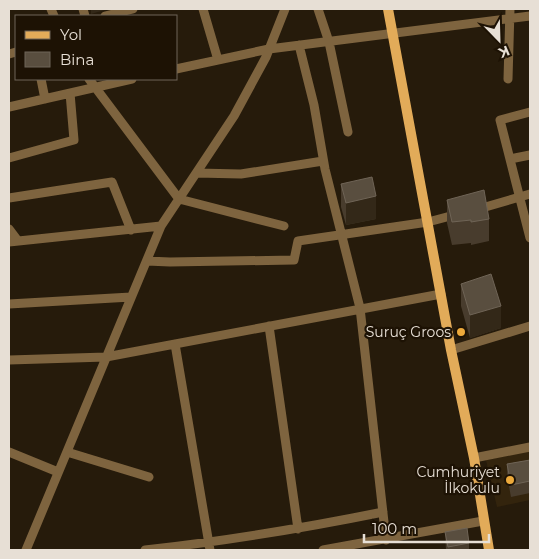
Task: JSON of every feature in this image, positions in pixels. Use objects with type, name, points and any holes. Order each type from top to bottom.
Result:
[{"type":"main road","points":[[388,9],[451,350],[474,458],[489,550]]},
{"type":"street","points":[[109,15],[133,9]]},
{"type":"street","points":[[203,9],[218,60]]},
{"type":"street","points":[[26,550],[161,226],[234,116],[269,49],[285,9]]},
{"type":"street","points":[[318,9],[329,42],[348,132]]},
{"type":"street","points":[[508,79],[510,9]]},
{"type":"street","points":[[178,69],[269,49],[530,16]]},
{"type":"street","points":[[298,45],[314,105],[323,161],[340,234],[360,308],[386,540]]},
{"type":"street","points":[[41,80],[45,99]]},
{"type":"street","points":[[9,107],[70,93],[92,83],[122,80]]},
{"type":"street","points":[[92,83],[179,199],[284,226]]},
{"type":"street","points":[[9,158],[74,140],[70,93]]},
{"type":"street","points":[[530,112],[500,120],[530,238]]},
{"type":"street","points":[[510,160],[530,154]]},
{"type":"street","points":[[197,173],[241,174],[323,161]]},
{"type":"street","points":[[9,198],[112,182],[131,230]]},
{"type":"street","points":[[147,261],[294,260],[298,241],[428,222],[530,194]]},
{"type":"street","points":[[9,229],[14,242],[161,226]]},
{"type":"street","points":[[9,360],[106,357],[441,294]]},
{"type":"street","points":[[9,304],[131,297]]},
{"type":"street","points":[[269,326],[298,529]]},
{"type":"street","points":[[451,350],[530,326]]},
{"type":"street","points":[[175,344],[210,546]]},
{"type":"street","points":[[474,458],[530,447]]},
{"type":"street","points":[[9,452],[58,472]]},
{"type":"street","points":[[67,452],[149,477]]},
{"type":"street","points":[[145,550],[210,546],[383,512]]},
{"type":"street","points":[[323,550],[361,547],[386,540],[483,521]]},
{"type":"shaded area","name":"Cumhuriyet İlkokulu","points":[[530,451],[530,500],[497,507],[486,460]]},
{"type":"building","points":[[372,177],[376,196],[346,203],[341,184]]},
{"type":"building","points":[[484,190],[489,219],[471,222],[471,220],[452,222],[447,200]]},
{"type":"building","points":[[491,274],[501,306],[470,315],[461,284]]},
{"type":"building","points":[[530,460],[530,481],[511,485],[507,464]]},
{"type":"building","points":[[467,528],[469,543],[448,547],[445,532]]},
{"type":"place","name":"Suruç Groos","points":[[461,332]]},
{"type":"place","name":"Cumhuriyet İlkokulu","points":[[510,480]]}]
